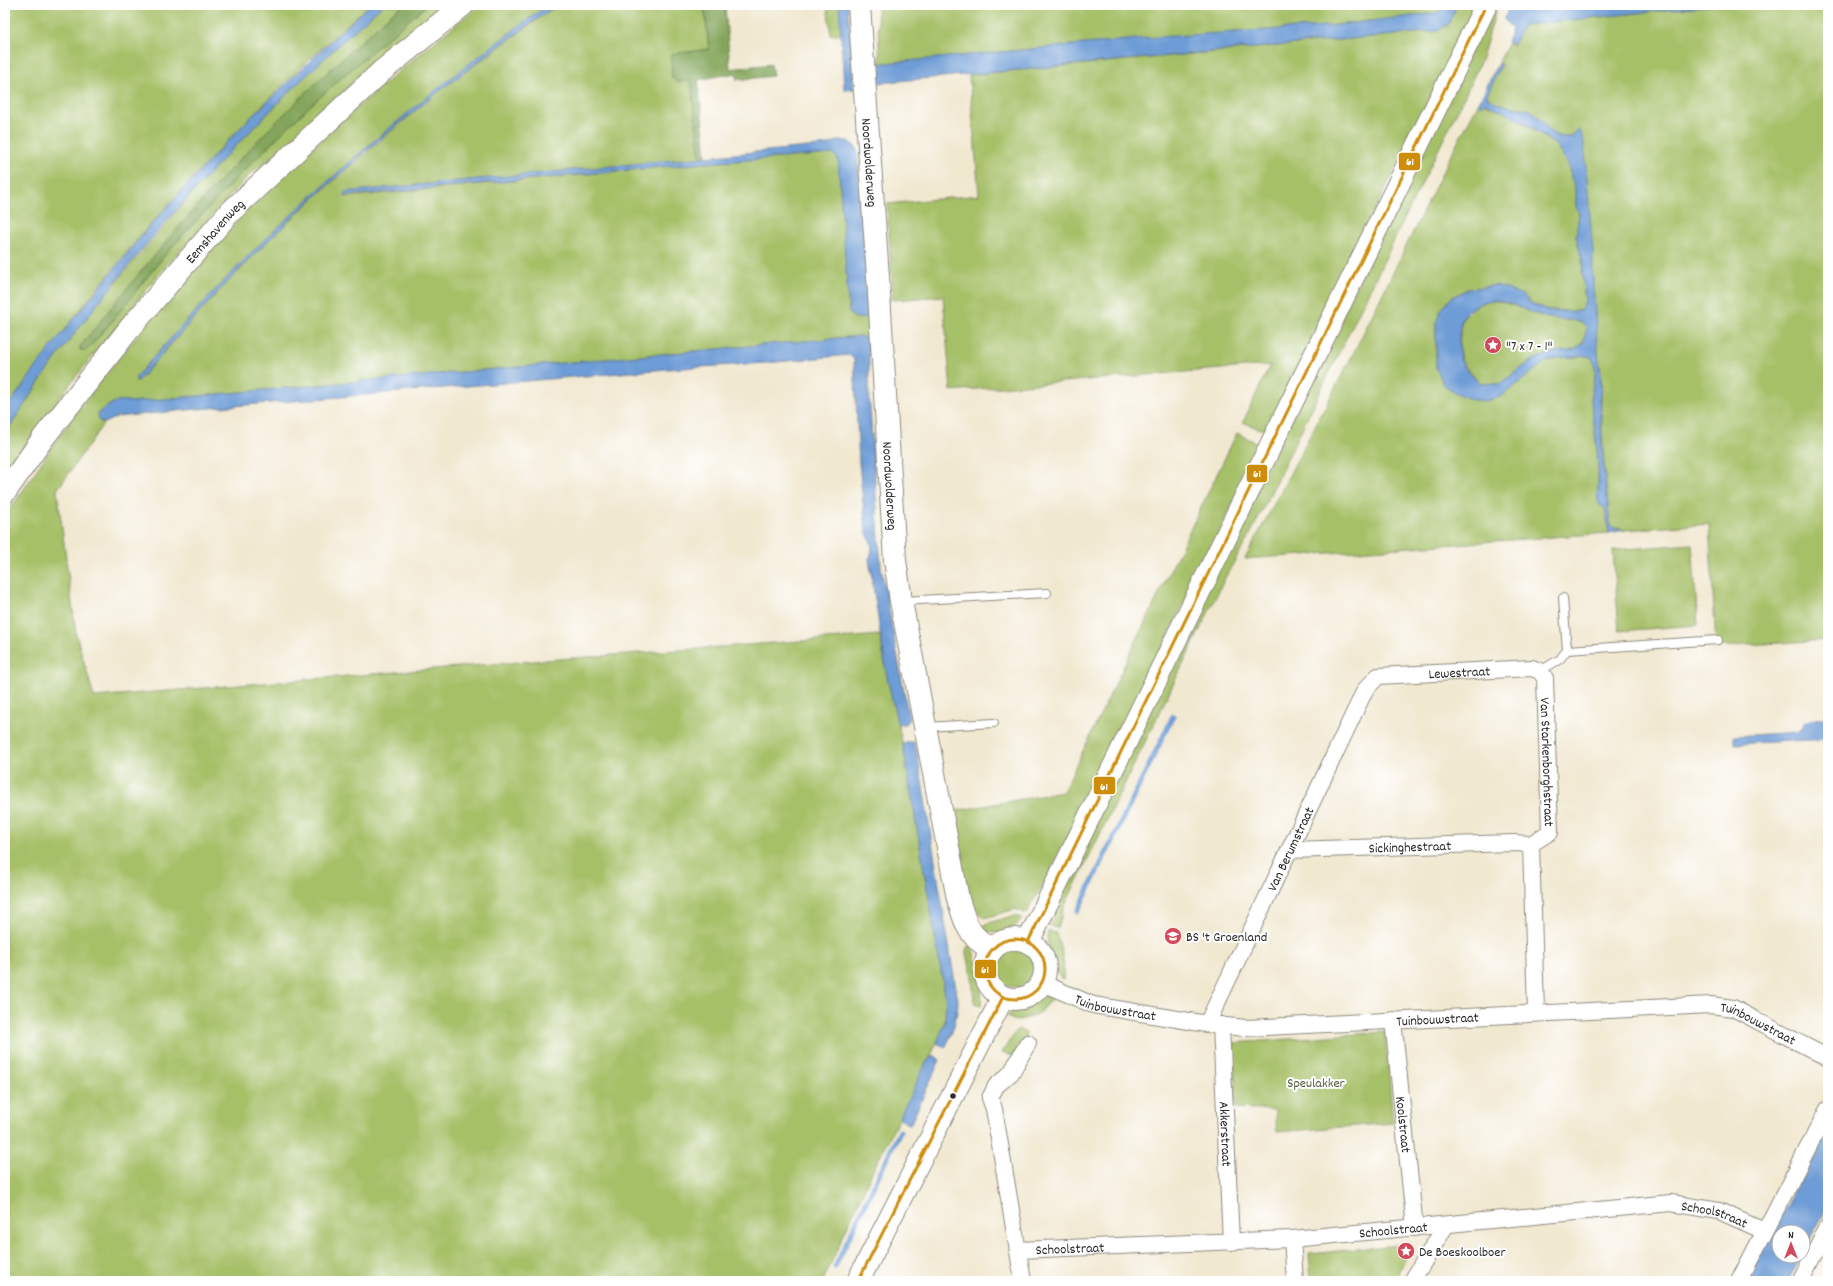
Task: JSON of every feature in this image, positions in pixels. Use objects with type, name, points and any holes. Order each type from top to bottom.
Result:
[{"type":"main road","name":"Eemshavenweg","points":[[5,492],[44,437],[130,328],[229,213],[382,71],[463,5]]},
{"type":"main road","name":"Noordwolderweg","points":[[859,5],[878,277],[895,560],[901,601],[925,727],[963,913],[967,927],[974,936],[992,950]]},
{"type":"main road","points":[[1028,942],[1486,5]]},
{"type":"main road","points":[[1015,939],[1028,942],[1040,953],[1044,960],[1045,972],[1042,983],[1029,996],[1021,999],[1004,997],[994,991],[988,982],[985,971],[987,960],[992,950],[1002,942],[1015,939]]},
{"type":"main road","points":[[858,1281],[1004,997]]},
{"type":"street","name":"Lewestraat","points":[[1378,676],[1525,668],[1532,668],[1540,671]]},
{"type":"street","name":"Van Starkenborghstraat","points":[[1536,1012],[1531,844],[1550,832],[1545,678],[1540,671]]},
{"type":"street","name":"Van Berumstraat","points":[[1214,1024],[1290,850],[1365,690],[1378,676]]},
{"type":"street","name":"Sickinghestraat","points":[[1290,850],[1513,843],[1531,844]]},
{"type":"street","name":"Tuinbouwstraat","points":[[1042,983],[1093,1005],[1245,1028],[1536,1012],[1719,1006],[1734,1008],[1828,1058]]},
{"type":"street","name":"Koolstraat","points":[[1393,1020],[1415,1228]]},
{"type":"street","name":"Akkerstraat","points":[[1214,1024],[1231,1242]]},
{"type":"street","points":[[1023,1281],[994,1109],[990,1098],[996,1086],[1012,1073],[1028,1043]]},
{"type":"street","points":[[1739,1281],[1828,1109]]},
{"type":"street","name":"Schoolstraat","points":[[1018,1250],[1292,1240],[1671,1203],[1719,1211],[1764,1231]]},
{"type":"street","points":[[1412,1281],[1446,1225]]},
{"type":"street","points":[[1800,1281],[1828,1227]]},
{"type":"street","points":[[1292,1240],[1296,1281]]},
{"type":"lane","points":[[901,601],[1047,593]]},
{"type":"lane","points":[[1540,671],[1564,655],[1567,650],[1563,598]]},
{"type":"lane","points":[[1567,650],[1718,640]]},
{"type":"lane","points":[[925,727],[994,723]]},
{"type":"green space","points":[[5,5],[369,5],[283,85],[174,198],[92,294],[5,410]]},
{"type":"green space","points":[[383,5],[402,5],[308,91],[239,161],[173,233],[80,347],[80,350],[86,351],[173,246],[240,174],[310,106],[353,67],[427,5],[445,5],[357,78],[281,150],[251,173],[159,274],[70,384],[5,474],[5,434],[52,363],[99,302],[214,168],[308,73]]},
{"type":"green space","points":[[402,5],[427,5],[339,80],[275,140],[223,192],[173,246],[86,351],[80,349],[80,347],[173,233],[239,161],[308,91]]},
{"type":"green space","points":[[480,5],[548,5],[443,84],[375,140],[309,198],[258,246],[223,282],[136,377],[136,381],[138,381],[219,291],[276,233],[323,190],[435,94],[557,5],[704,5],[709,49],[671,55],[677,82],[691,81],[700,158],[345,192],[346,197],[704,163],[833,154],[838,159],[864,318],[869,314],[869,340],[867,338],[852,337],[131,402],[117,401],[98,413],[101,423],[104,423],[57,490],[76,634],[94,697],[493,664],[880,635],[887,677],[903,745],[946,1001],[945,1021],[937,1043],[872,1172],[823,1281],[5,1281],[5,515],[86,399],[204,256],[278,180],[357,107]]},
{"type":"green space","points":[[704,5],[725,5],[730,69],[771,64],[773,76],[737,80],[736,73],[698,80],[706,157],[700,158],[691,81],[677,82],[672,78],[671,54],[709,49]]},
{"type":"green space","points":[[827,5],[839,5],[842,34],[831,35]]},
{"type":"green space","points":[[877,5],[1444,5],[1438,13],[1328,26],[1073,45],[880,64]]},
{"type":"green space","points":[[1457,5],[1476,5],[1266,430],[1243,422],[1270,365],[951,391],[943,296],[893,300],[887,204],[979,195],[969,75],[1436,31],[1448,25]]},
{"type":"green space","points":[[1713,5],[1828,5],[1828,640],[1716,647],[1709,524],[1625,530],[1613,527],[1610,523],[1603,450],[1601,374],[1598,356],[1594,302],[1593,252],[1575,135],[1572,137],[1558,136],[1549,130],[1535,114],[1519,107],[1500,105],[1490,100],[1487,95],[1501,65],[1498,63],[1509,43],[1513,45],[1523,25]]},
{"type":"green space","points":[[1492,8],[1496,10],[1482,58],[1467,91],[1251,533],[1226,576],[1064,907],[1058,928],[1050,926],[1070,871]]},
{"type":"green space","points":[[1483,103],[1508,113],[1556,145],[1568,165],[1576,194],[1576,206],[1579,214],[1576,236],[1583,264],[1582,272],[1585,300],[1583,307],[1579,311],[1556,310],[1542,308],[1535,305],[1523,295],[1467,289],[1451,298],[1441,310],[1436,323],[1436,368],[1494,399],[1502,396],[1545,362],[1558,358],[1590,356],[1595,366],[1595,376],[1591,397],[1598,454],[1598,497],[1599,504],[1605,508],[1609,533],[1245,559],[1352,356],[1453,151],[1478,104],[1482,105]]},
{"type":"green space","points":[[1490,300],[1507,303],[1539,315],[1559,320],[1577,321],[1587,328],[1583,343],[1574,350],[1554,352],[1533,360],[1499,384],[1481,383],[1466,367],[1460,354],[1459,347],[1462,318],[1477,305]]},
{"type":"green space","points":[[1237,433],[1257,443],[1259,450],[1065,846],[1026,914],[1015,909],[985,918],[965,899],[949,812],[1063,792]]},
{"type":"green space","points":[[1692,544],[1698,625],[1619,631],[1613,550]]},
{"type":"green space","points":[[1012,916],[1022,918],[1009,930],[991,933],[980,929],[985,924]]},
{"type":"green space","points":[[1048,931],[1056,933],[1060,945],[1064,973],[1063,980],[1054,970],[1047,938]]},
{"type":"green space","points":[[971,945],[976,959],[979,975],[981,1006],[974,1002],[972,976],[966,949]]},
{"type":"green space","points":[[1019,947],[1026,950],[1032,956],[1035,967],[1034,975],[1026,984],[1019,987],[1011,987],[1004,984],[996,975],[995,963],[998,956],[1007,948]]},
{"type":"green space","points":[[1055,995],[1037,1015],[1016,1021],[1007,1017],[1022,1004],[1041,997]]},
{"type":"green space","points":[[1018,1029],[1026,1033],[1025,1040],[1014,1057],[1002,1052]]},
{"type":"green space","name":"Speulakker","points":[[1385,1032],[1393,1123],[1277,1132],[1275,1110],[1236,1108],[1233,1043]]},
{"type":"green space","points":[[1397,1245],[1402,1255],[1406,1259],[1393,1281],[1311,1281],[1309,1254]]},
{"type":"water","points":[[369,5],[383,5],[294,87],[251,130],[168,219],[128,266],[54,361],[5,434],[5,410],[51,347],[148,228],[244,124]]},
{"type":"water","points":[[548,5],[557,5],[520,31],[412,113],[309,202],[222,287],[138,381],[136,381],[136,377],[223,282],[258,246],[309,198],[375,140],[443,84]]},
{"type":"water","points":[[839,5],[848,5],[854,89],[846,90],[844,88]]},
{"type":"water","points":[[1444,5],[1457,5],[1448,25],[1436,31],[877,83],[875,64],[1158,37],[1328,26],[1437,13]]},
{"type":"water","points":[[1516,5],[1713,5],[1523,25],[1513,45],[1507,42],[1512,29],[1504,19],[1508,10]]},
{"type":"water","points":[[1498,63],[1501,65],[1487,97],[1496,102],[1514,108],[1532,111],[1542,120],[1552,133],[1556,135],[1572,137],[1576,131],[1580,130],[1584,142],[1593,252],[1592,271],[1601,375],[1600,409],[1603,462],[1610,523],[1615,529],[1625,530],[1609,533],[1605,508],[1599,504],[1598,500],[1598,454],[1591,397],[1595,376],[1595,366],[1590,356],[1558,358],[1545,362],[1502,396],[1486,401],[1473,400],[1458,394],[1444,385],[1436,368],[1436,323],[1441,310],[1451,298],[1468,289],[1496,285],[1523,295],[1530,303],[1550,311],[1579,311],[1583,307],[1585,300],[1582,272],[1583,264],[1576,236],[1579,214],[1576,206],[1576,194],[1568,165],[1556,145],[1522,121],[1485,103],[1482,105],[1478,104]],"holes":[[[1491,300],[1502,302],[1547,317],[1559,320],[1572,320],[1581,323],[1587,328],[1583,343],[1574,350],[1554,352],[1533,360],[1499,384],[1481,383],[1468,372],[1461,361],[1459,343],[1462,320],[1466,313],[1477,305]]]},
{"type":"water","points":[[837,141],[848,141],[857,148],[869,314],[865,318],[855,318],[849,313],[838,159],[833,154],[704,163],[344,196],[345,192],[828,145]]},
{"type":"water","points":[[860,336],[869,340],[869,395],[881,567],[909,719],[902,725],[897,722],[887,677],[869,559],[872,546],[866,532],[859,463],[854,359],[849,355],[187,410],[117,417],[104,423],[99,421],[98,413],[117,401],[131,402]]},
{"type":"water","points":[[1828,717],[1828,739],[1734,744],[1734,736],[1799,732],[1809,720]]},
{"type":"water","points":[[907,742],[914,742],[917,751],[958,1001],[954,1025],[945,1048],[937,1043],[945,1022],[946,1001],[903,745]]},
{"type":"water","points":[[934,1055],[940,1060],[910,1125],[899,1118],[927,1061]]},
{"type":"water","points":[[1828,1126],[1828,1206],[1811,1237],[1811,1224],[1777,1224]]},
{"type":"water","points":[[1771,1235],[1771,1264],[1797,1264],[1788,1281],[1747,1281]]},
{"type":"waterway","points":[[1078,911],[1173,716]]},
{"type":"waterway","points":[[835,1267],[900,1131]]},
{"type":"transit line","name":"61","points":[[1028,942],[1486,5]]},
{"type":"transit line","name":"61","points":[[1015,939],[1032,944],[1040,952],[1045,969],[1040,986],[1032,994],[1015,999],[998,994],[990,986],[985,969],[990,952],[998,944],[1015,939]]},
{"type":"transit line","name":"61","points":[[858,1281],[1003,997]]},
{"type":"place","name":"\"7 x 7 - 1\"","points":[[1493,345]]},
{"type":"place","name":"BS 't Groenland","points":[[1173,936]]},
{"type":"place","name":"De Boeskoolboer","points":[[1406,1251]]}]
